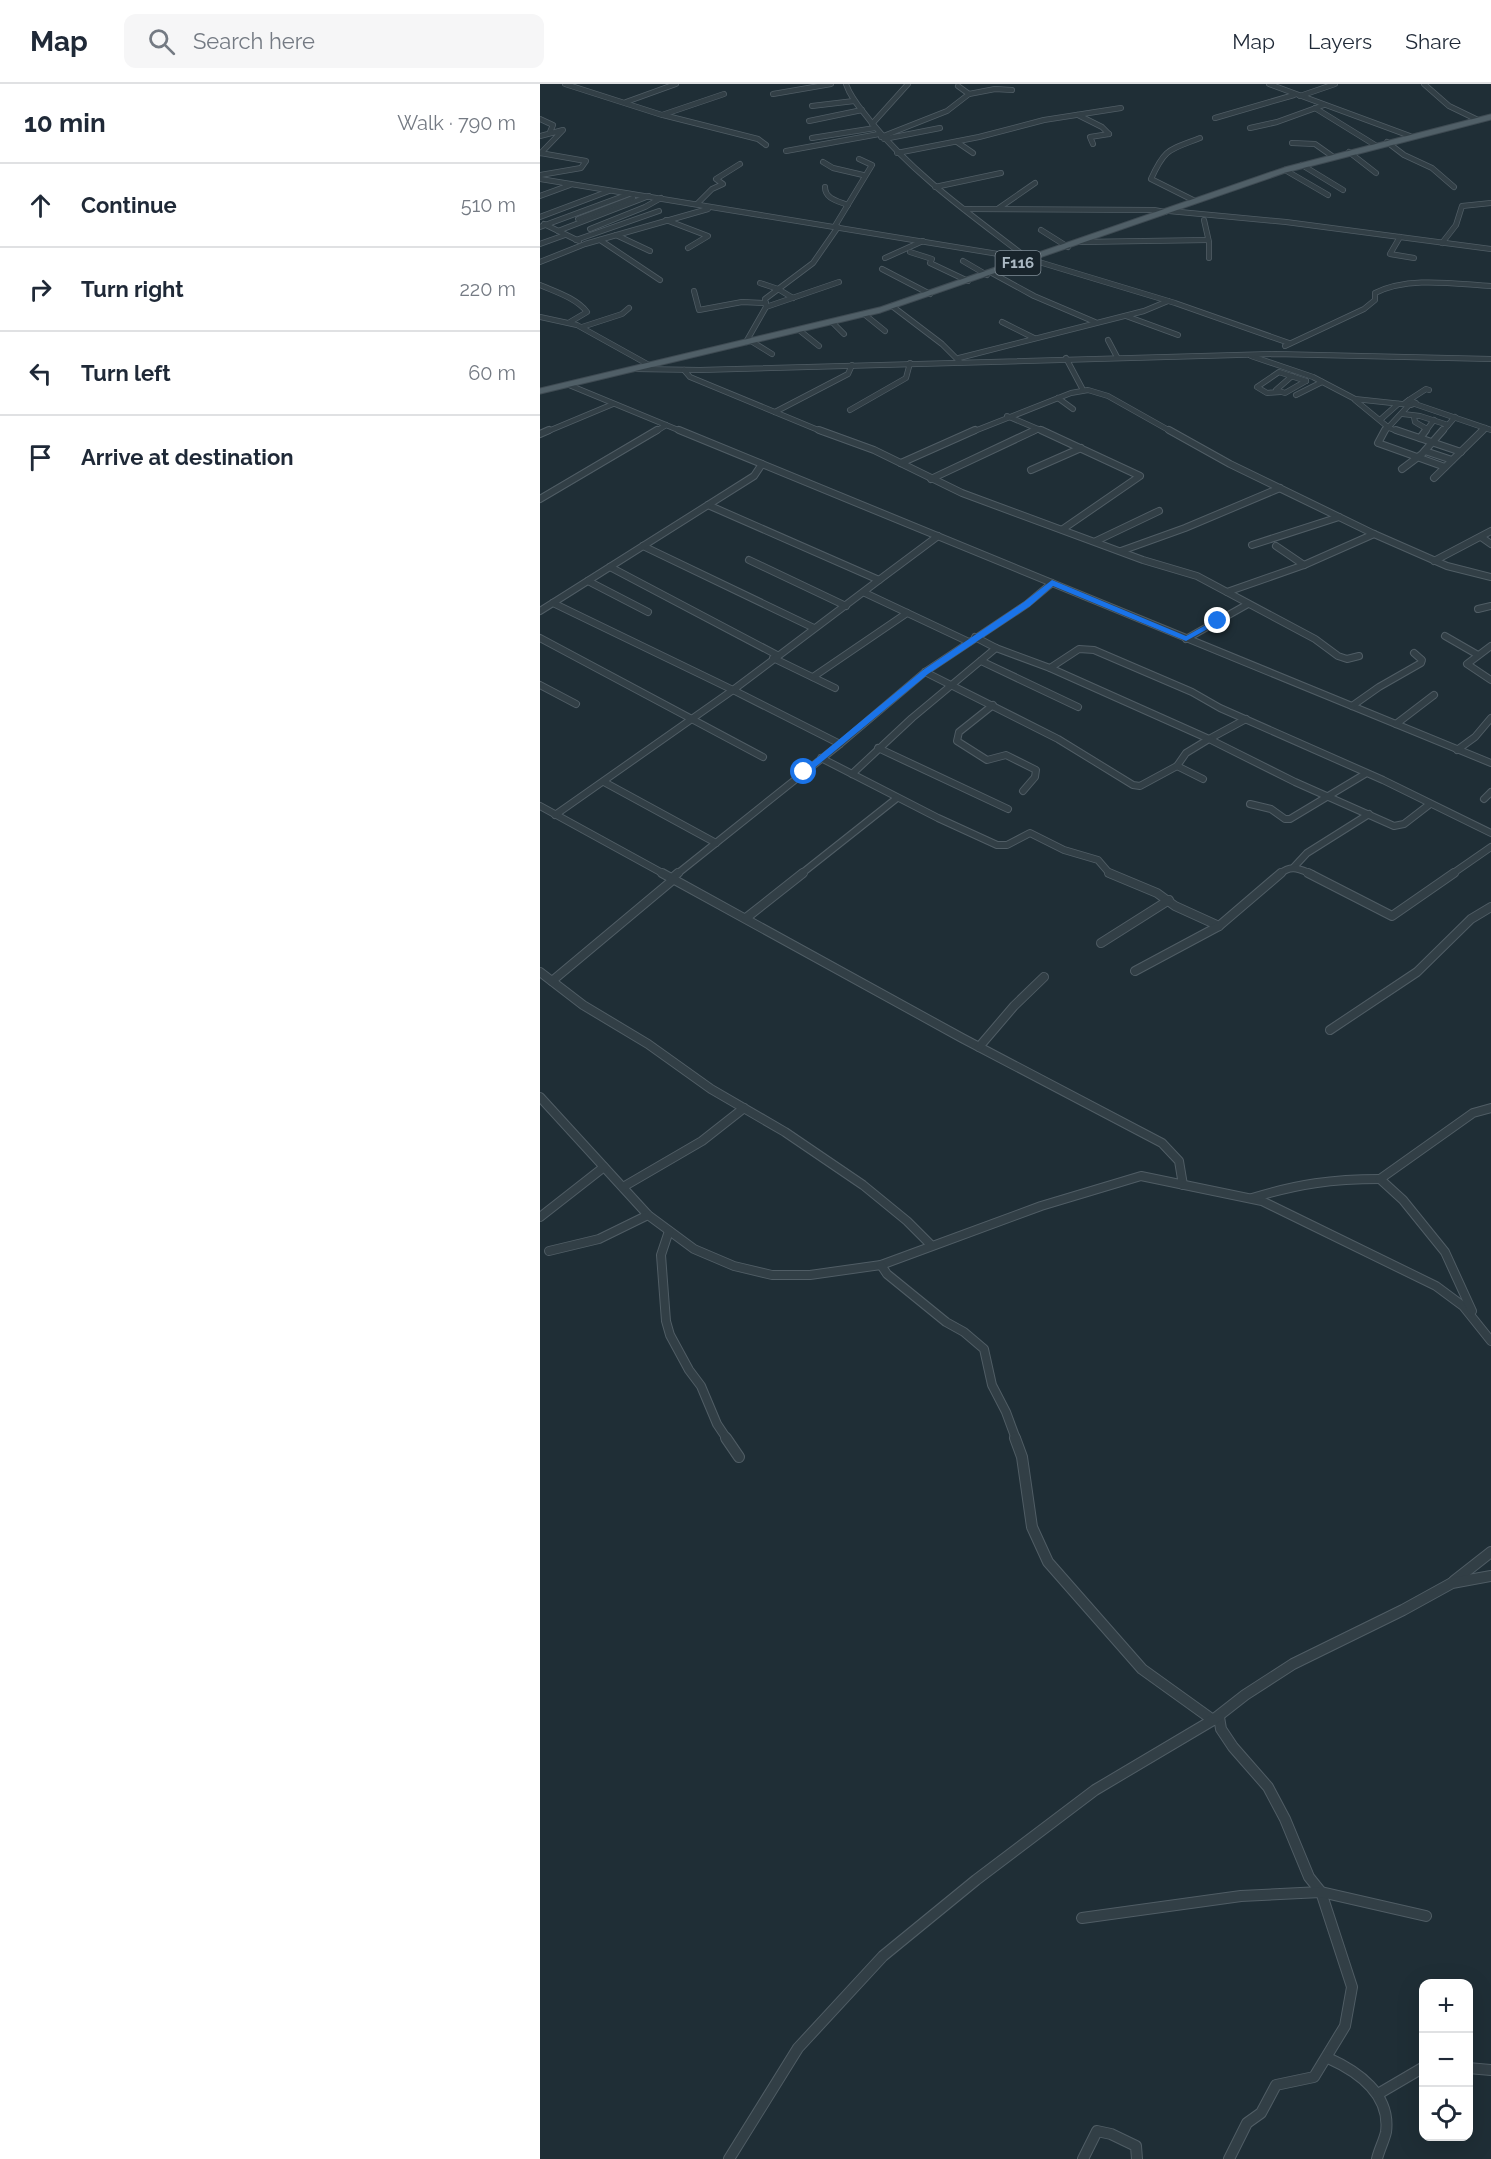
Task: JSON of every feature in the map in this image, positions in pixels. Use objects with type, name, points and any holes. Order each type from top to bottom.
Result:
[{"type":"main road","name":"F116","points":[[540,391],[892,306],[1068,247],[1285,170],[1332,156],[1491,117]]},
{"type":"street","points":[[565,84],[662,115],[758,139],[766,145]]},
{"type":"street","points":[[626,102],[676,84]]},
{"type":"street","points":[[773,94],[831,84]]},
{"type":"street","points":[[846,84],[854,101],[897,153],[935,187],[1029,260]]},
{"type":"street","points":[[812,138],[873,126],[908,84]]},
{"type":"street","points":[[1269,84],[1410,136]]},
{"type":"street","points":[[1215,118],[1335,84]]},
{"type":"street","points":[[1424,84],[1433,90],[1440,100],[1478,120]]},
{"type":"street","points":[[958,86],[969,94]]},
{"type":"street","points":[[786,151],[882,136],[947,111],[958,105],[969,94],[995,89],[1012,90]]},
{"type":"street","points":[[662,115],[724,94]]},
{"type":"street","points":[[812,106],[854,101]]},
{"type":"street","points":[[1250,128],[1324,105]]},
{"type":"street","points":[[897,153],[957,142],[1044,120],[1121,108]]},
{"type":"street","points":[[1315,108],[1375,145]]},
{"type":"street","points":[[809,121],[862,110]]},
{"type":"street","points":[[1077,115],[1109,132],[1090,137],[1093,144]]},
{"type":"street","points":[[540,119],[553,125],[550,132]]},
{"type":"street","points":[[882,136],[896,137],[940,128]]},
{"type":"street","points":[[540,136],[563,130],[541,153]]},
{"type":"street","points":[[1196,201],[1153,182],[1151,179],[1161,157],[1173,148],[1200,138]]},
{"type":"street","points":[[957,142],[973,153]]},
{"type":"street","points":[[1387,142],[1404,154],[1432,168],[1454,188]]},
{"type":"street","points":[[1292,143],[1315,144],[1332,156]]},
{"type":"street","points":[[1349,152],[1376,173]]},
{"type":"street","points":[[541,153],[586,161],[581,168],[542,178]]},
{"type":"street","points":[[772,354],[748,342],[766,305],[765,299],[815,261],[837,227],[863,175],[872,165],[859,159]]},
{"type":"street","points":[[823,162],[833,168],[863,175]]},
{"type":"street","points":[[697,204],[712,189],[723,184],[716,179],[740,164]]},
{"type":"street","points":[[1302,165],[1343,190]]},
{"type":"street","points":[[1285,170],[1328,195]]},
{"type":"street","points":[[935,187],[1001,172]]},
{"type":"street","points":[[542,178],[632,196],[673,219]]},
{"type":"street","points":[[540,196],[570,185],[546,181],[542,178]]},
{"type":"street","points":[[999,208],[1035,183]]},
{"type":"street","points":[[825,187],[825,192],[830,198],[848,205]]},
{"type":"street","points":[[540,217],[612,192],[624,196],[649,196],[923,241],[1029,260],[1168,301],[1259,331],[1289,344]]},
{"type":"street","points":[[605,195],[652,224]]},
{"type":"street","points":[[551,229],[572,218],[605,195]]},
{"type":"street","points":[[541,224],[559,210],[588,207],[624,196]]},
{"type":"street","points":[[558,231],[603,215],[632,196]]},
{"type":"street","points":[[541,224],[641,201],[649,196]]},
{"type":"street","points":[[590,229],[662,198]]},
{"type":"street","points":[[579,202],[628,231]]},
{"type":"street","points":[[1442,243],[1456,225],[1461,206],[1491,203]]},
{"type":"street","points":[[540,262],[585,244],[708,209]]},
{"type":"street","points":[[964,209],[1154,210],[1286,222],[1491,249]]},
{"type":"street","points":[[559,210],[596,233],[660,280]]},
{"type":"street","points":[[576,240],[659,211]]},
{"type":"street","points":[[666,220],[708,236],[688,248]]},
{"type":"street","points":[[1204,220],[1209,258]]},
{"type":"street","points":[[541,224],[585,244]]},
{"type":"street","points":[[1041,230],[1068,247]]},
{"type":"street","points":[[540,244],[565,235]]},
{"type":"street","points":[[616,235],[650,251]]},
{"type":"street","points":[[1400,237],[1390,255],[1414,258]]},
{"type":"street","points":[[1081,242],[1208,240]]},
{"type":"street","points":[[885,258],[923,241]]},
{"type":"street","points":[[910,252],[932,259],[930,263],[968,281]]},
{"type":"street","points":[[963,261],[1095,322]]},
{"type":"street","points":[[882,269],[930,294]]},
{"type":"street","points":[[694,291],[699,310],[742,302],[766,305],[839,282]]},
{"type":"street","points":[[760,283],[778,289],[793,298]]},
{"type":"street","points":[[540,285],[576,302],[586,310],[570,322]]},
{"type":"street","points":[[1275,354],[1289,344],[1364,309],[1375,300],[1375,293],[1383,288],[1408,285],[1491,286]]},
{"type":"street","points":[[959,360],[1034,338],[1063,333],[1095,322],[1152,309],[1168,301]]},
{"type":"street","points":[[892,306],[959,360]]},
{"type":"street","points":[[582,327],[622,314],[629,308]]},
{"type":"street","points":[[864,314],[885,330]]},
{"type":"street","points":[[1124,315],[1178,335]]},
{"type":"street","points":[[541,318],[570,322],[582,327],[650,365]]},
{"type":"street","points":[[832,322],[844,334]]},
{"type":"street","points":[[1002,322],[1034,338]]},
{"type":"street","points":[[800,330],[819,346]]},
{"type":"street","points":[[1108,340],[1118,357]]},
{"type":"street","points":[[1248,354],[1322,382],[1354,399],[1389,428],[1461,452]]},
{"type":"street","points":[[635,369],[684,370],[959,360],[1248,354],[1491,359]]},
{"type":"street","points":[[1066,358],[1083,390]]},
{"type":"street","points":[[850,410],[906,378],[910,363]]},
{"type":"street","points":[[776,412],[848,374],[852,365]]},
{"type":"street","points":[[684,370],[690,377],[901,463],[931,480],[978,499],[1197,576],[1315,639],[1342,658],[1359,656]]},
{"type":"street","points":[[1273,376],[1289,378],[1306,381],[1285,393],[1275,394],[1257,389],[1273,376]]},
{"type":"street","points":[[1280,392],[1276,390],[1289,378]]},
{"type":"street","points":[[1296,395],[1322,382]]},
{"type":"street","points":[[1301,383],[1312,386]]},
{"type":"street","points":[[568,384],[1491,764]]},
{"type":"street","points":[[901,463],[1007,416],[1083,390],[1108,396],[1280,488],[1374,534],[1434,561],[1490,577]]},
{"type":"street","points":[[1428,390],[1410,403],[1403,414],[1381,435],[1379,445],[1445,467]]},
{"type":"street","points":[[1058,398],[1073,409]]},
{"type":"street","points":[[1354,399],[1398,404],[1410,403],[1488,430],[1434,478]]},
{"type":"street","points":[[540,434],[614,404]]},
{"type":"street","points":[[1380,420],[1398,404]]},
{"type":"street","points":[[1403,414],[1414,417],[1418,415],[1448,425]]},
{"type":"street","points":[[1007,416],[1075,444],[1140,476],[1063,529]]},
{"type":"street","points":[[1414,417],[1415,422],[1427,429]]},
{"type":"street","points":[[1402,469],[1418,458],[1455,417]]},
{"type":"street","points":[[1420,438],[1434,420]]},
{"type":"street","points":[[540,500],[666,425]]},
{"type":"street","points":[[931,480],[1038,429]]},
{"type":"street","points":[[1031,470],[1081,448]]},
{"type":"street","points":[[1425,451],[1452,460]]},
{"type":"street","points":[[540,611],[754,476],[762,464]]},
{"type":"street","points":[[1121,551],[1185,528],[1280,488]]},
{"type":"street","points":[[708,505],[879,580]]},
{"type":"street","points":[[1096,541],[1160,512]]},
{"type":"street","points":[[1252,545],[1339,517]]},
{"type":"street","points":[[1434,561],[1491,531]]},
{"type":"street","points":[[1227,592],[1304,565],[1374,534]]},
{"type":"street","points":[[555,815],[733,690],[775,656],[865,593],[938,536]]},
{"type":"street","points":[[1481,537],[1491,544]]},
{"type":"street","points":[[643,546],[814,628]]},
{"type":"street","points":[[1276,546],[1304,565]]},
{"type":"street","points":[[749,560],[846,606]]},
{"type":"street","points":[[610,567],[835,688]]},
{"type":"street","points":[[588,581],[648,612]]},
{"type":"street","points":[[552,981],[673,878],[926,672],[1027,604],[1052,582]]},
{"type":"street","points":[[865,593],[969,642]]},
{"type":"street","points":[[553,603],[840,744]]},
{"type":"street","points":[[1186,639],[1248,604]]},
{"type":"street","points":[[1478,609],[1491,606]]},
{"type":"street","points":[[813,677],[907,613]]},
{"type":"street","points":[[1445,636],[1478,655]]},
{"type":"street","points":[[540,638],[763,757]]},
{"type":"street","points":[[975,638],[1050,668],[1209,740],[1273,772],[1394,825],[1404,824],[1430,804]]},
{"type":"street","points":[[1491,646],[1467,664],[1491,680]]},
{"type":"street","points":[[852,774],[878,748],[996,648]]},
{"type":"street","points":[[1050,668],[1079,649],[1087,648],[1192,692],[1220,708],[1491,833]]},
{"type":"street","points":[[1352,706],[1379,687],[1421,663],[1422,660],[1414,653]]},
{"type":"street","points":[[981,661],[1078,706]]},
{"type":"street","points":[[926,672],[1095,760],[1137,786],[1177,766],[1186,753],[1246,719]]},
{"type":"street","points":[[540,685],[576,704]]},
{"type":"street","points":[[1396,724],[1434,695]]},
{"type":"street","points":[[993,705],[960,732],[957,741],[987,760],[1006,755],[1036,770],[1035,777],[1023,791]]},
{"type":"street","points":[[1457,750],[1475,737],[1491,718]]},
{"type":"street","points":[[878,748],[1008,809]]},
{"type":"street","points":[[821,758],[897,798],[997,845],[1008,846],[1025,833],[1030,833],[1064,850],[1090,856],[1098,860],[1111,875],[1157,893],[1185,911],[1219,926]]},
{"type":"street","points":[[1177,766],[1203,779]]},
{"type":"street","points":[[1250,804],[1270,809],[1285,819],[1290,819],[1365,774]]},
{"type":"street","points":[[604,782],[716,843]]},
{"type":"street","points":[[1484,799],[1491,792]]},
{"type":"street","points":[[746,918],[897,798]]},
{"type":"street","points":[[540,806],[979,1047],[1162,1143],[1179,1161],[1183,1185]]},
{"type":"street","points":[[1135,971],[1219,926],[1286,869],[1294,867],[1306,853],[1369,814]]},
{"type":"street","points":[[1294,867],[1392,916],[1491,847]]},
{"type":"street","points":[[1101,943],[1169,900]]},
{"type":"street","points":[[1330,1030],[1417,972],[1471,919],[1491,907]]},
{"type":"street","points":[[540,972],[583,1005],[785,1132],[863,1185],[908,1221],[931,1245]]},
{"type":"street","points":[[979,1047],[1014,1006],[1044,977]]},
{"type":"street","points":[[542,1100],[648,1215],[694,1249],[734,1266],[772,1275],[810,1275],[880,1265],[1041,1206],[1141,1176],[1262,1201],[1436,1286],[1464,1306],[1491,1341]]},
{"type":"street","points":[[622,1187],[713,1132],[744,1108]]},
{"type":"street","points":[[1250,1199],[1291,1186],[1336,1179],[1380,1179],[1473,1113],[1491,1108]]},
{"type":"street","points":[[540,1217],[604,1167]]},
{"type":"street","points":[[1380,1179],[1403,1200],[1445,1252],[1468,1306],[1484,1332]]},
{"type":"street","points":[[549,1251],[599,1239],[648,1215]]},
{"type":"street","points":[[669,1231],[662,1255],[668,1328],[689,1370],[701,1386],[717,1424],[739,1456]]},
{"type":"street","points":[[880,1265],[887,1274],[946,1322],[964,1332],[984,1349],[992,1385],[1006,1412],[1022,1457],[1032,1527],[1048,1562],[1142,1669],[1216,1718],[1221,1729],[1268,1787],[1285,1819],[1309,1877],[1321,1892],[1352,1988],[1345,2026],[1328,2058],[1314,2077],[1276,2085],[1261,2113],[1247,2123],[1229,2159]]},
{"type":"street","points":[[729,2159],[798,2048],[883,1956],[976,1880],[1095,1790],[1216,1718],[1245,1695],[1293,1664],[1403,1610],[1452,1582],[1491,1552]]},
{"type":"street","points":[[1452,1582],[1491,1576]]},
{"type":"street","points":[[1082,1918],[1241,1896],[1321,1892],[1426,1916]]},
{"type":"street","points":[[1328,2058],[1352,2067],[1378,2094],[1385,2111],[1386,2130],[1377,2159]]},
{"type":"street","points":[[1473,2068],[1491,2070]]},
{"type":"street","points":[[1378,2094],[1419,2070]]},
{"type":"street","points":[[1083,2159],[1097,2131],[1111,2134],[1136,2146],[1137,2159]]},
{"type":"route","points":[[804,772],[926,672],[1027,604],[1052,582],[1186,639],[1218,621]]}]
